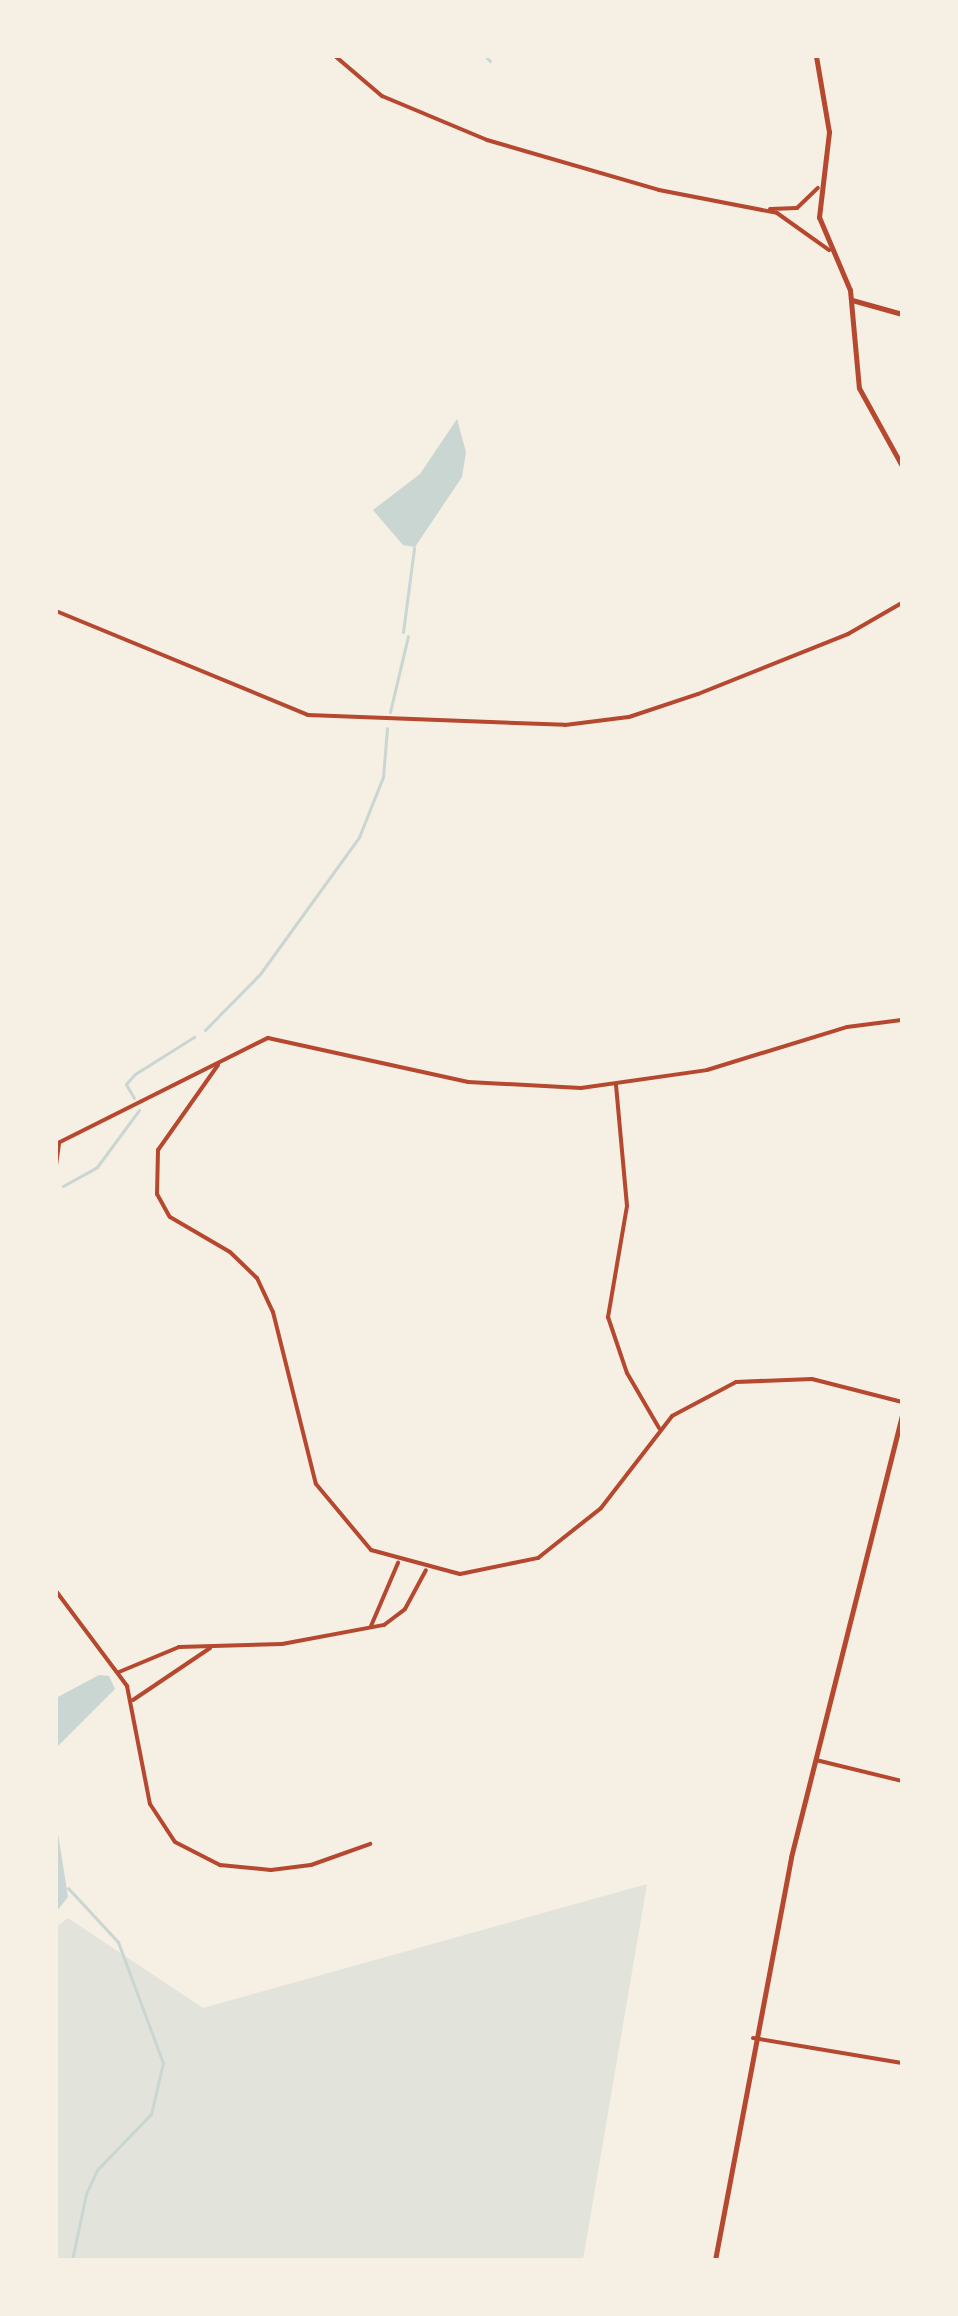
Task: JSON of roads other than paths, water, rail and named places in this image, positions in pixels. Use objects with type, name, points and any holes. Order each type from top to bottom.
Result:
[{"type":"street","points":[[335,56],[382,96],[501,145],[659,190],[763,209],[797,208],[818,188]]},
{"type":"street","points":[[816,56],[829,132],[818,188],[829,250],[852,300],[859,388],[902,466]]},
{"type":"street","points":[[763,209],[829,250]]},
{"type":"street","points":[[852,300],[902,314]]},
{"type":"street","points":[[56,611],[308,715],[565,725],[629,717],[698,694],[838,638],[902,603]]},
{"type":"street","points":[[56,1165],[57,1144],[278,1037],[468,1082],[616,1085],[902,1020]]},
{"type":"street","points":[[218,1065],[158,1150],[157,1194],[170,1217],[230,1252],[257,1278],[273,1312],[316,1484],[353,1536],[398,1562],[426,1570],[486,1573],[547,1554],[601,1508],[659,1428],[709,1392],[765,1377],[812,1379],[902,1402]]},
{"type":"street","points":[[616,1085],[627,1206],[608,1317],[627,1373],[659,1428]]},
{"type":"street","points":[[715,2260],[753,2038],[816,1760],[902,1416]]},
{"type":"street","points":[[371,1626],[398,1562]]},
{"type":"street","points":[[119,1672],[167,1650],[294,1642],[371,1626],[405,1609],[426,1570]]},
{"type":"street","points":[[56,1591],[119,1672],[133,1700],[150,1804],[188,1852],[220,1865],[271,1870],[310,1865],[370,1844]]},
{"type":"street","points":[[133,1700],[212,1647]]},
{"type":"street","points":[[816,1760],[902,1781]]},
{"type":"street","points":[[753,2038],[902,2063]]},
{"type":"waterway","points":[[485,56],[490,61]]},
{"type":"waterway","points":[[403,632],[414,548]]},
{"type":"waterway","points":[[390,712],[408,636]]},
{"type":"waterway","points":[[205,1030],[260,974],[359,837],[383,777],[387,728]]},
{"type":"waterway","points":[[134,1098],[126,1084],[135,1074],[194,1037]]},
{"type":"waterway","points":[[63,1186],[97,1167],[139,1110]]},
{"type":"waterway","points":[[68,1888],[118,1942],[163,2063],[151,2114],[97,2170],[86,2194],[72,2260]]}]
